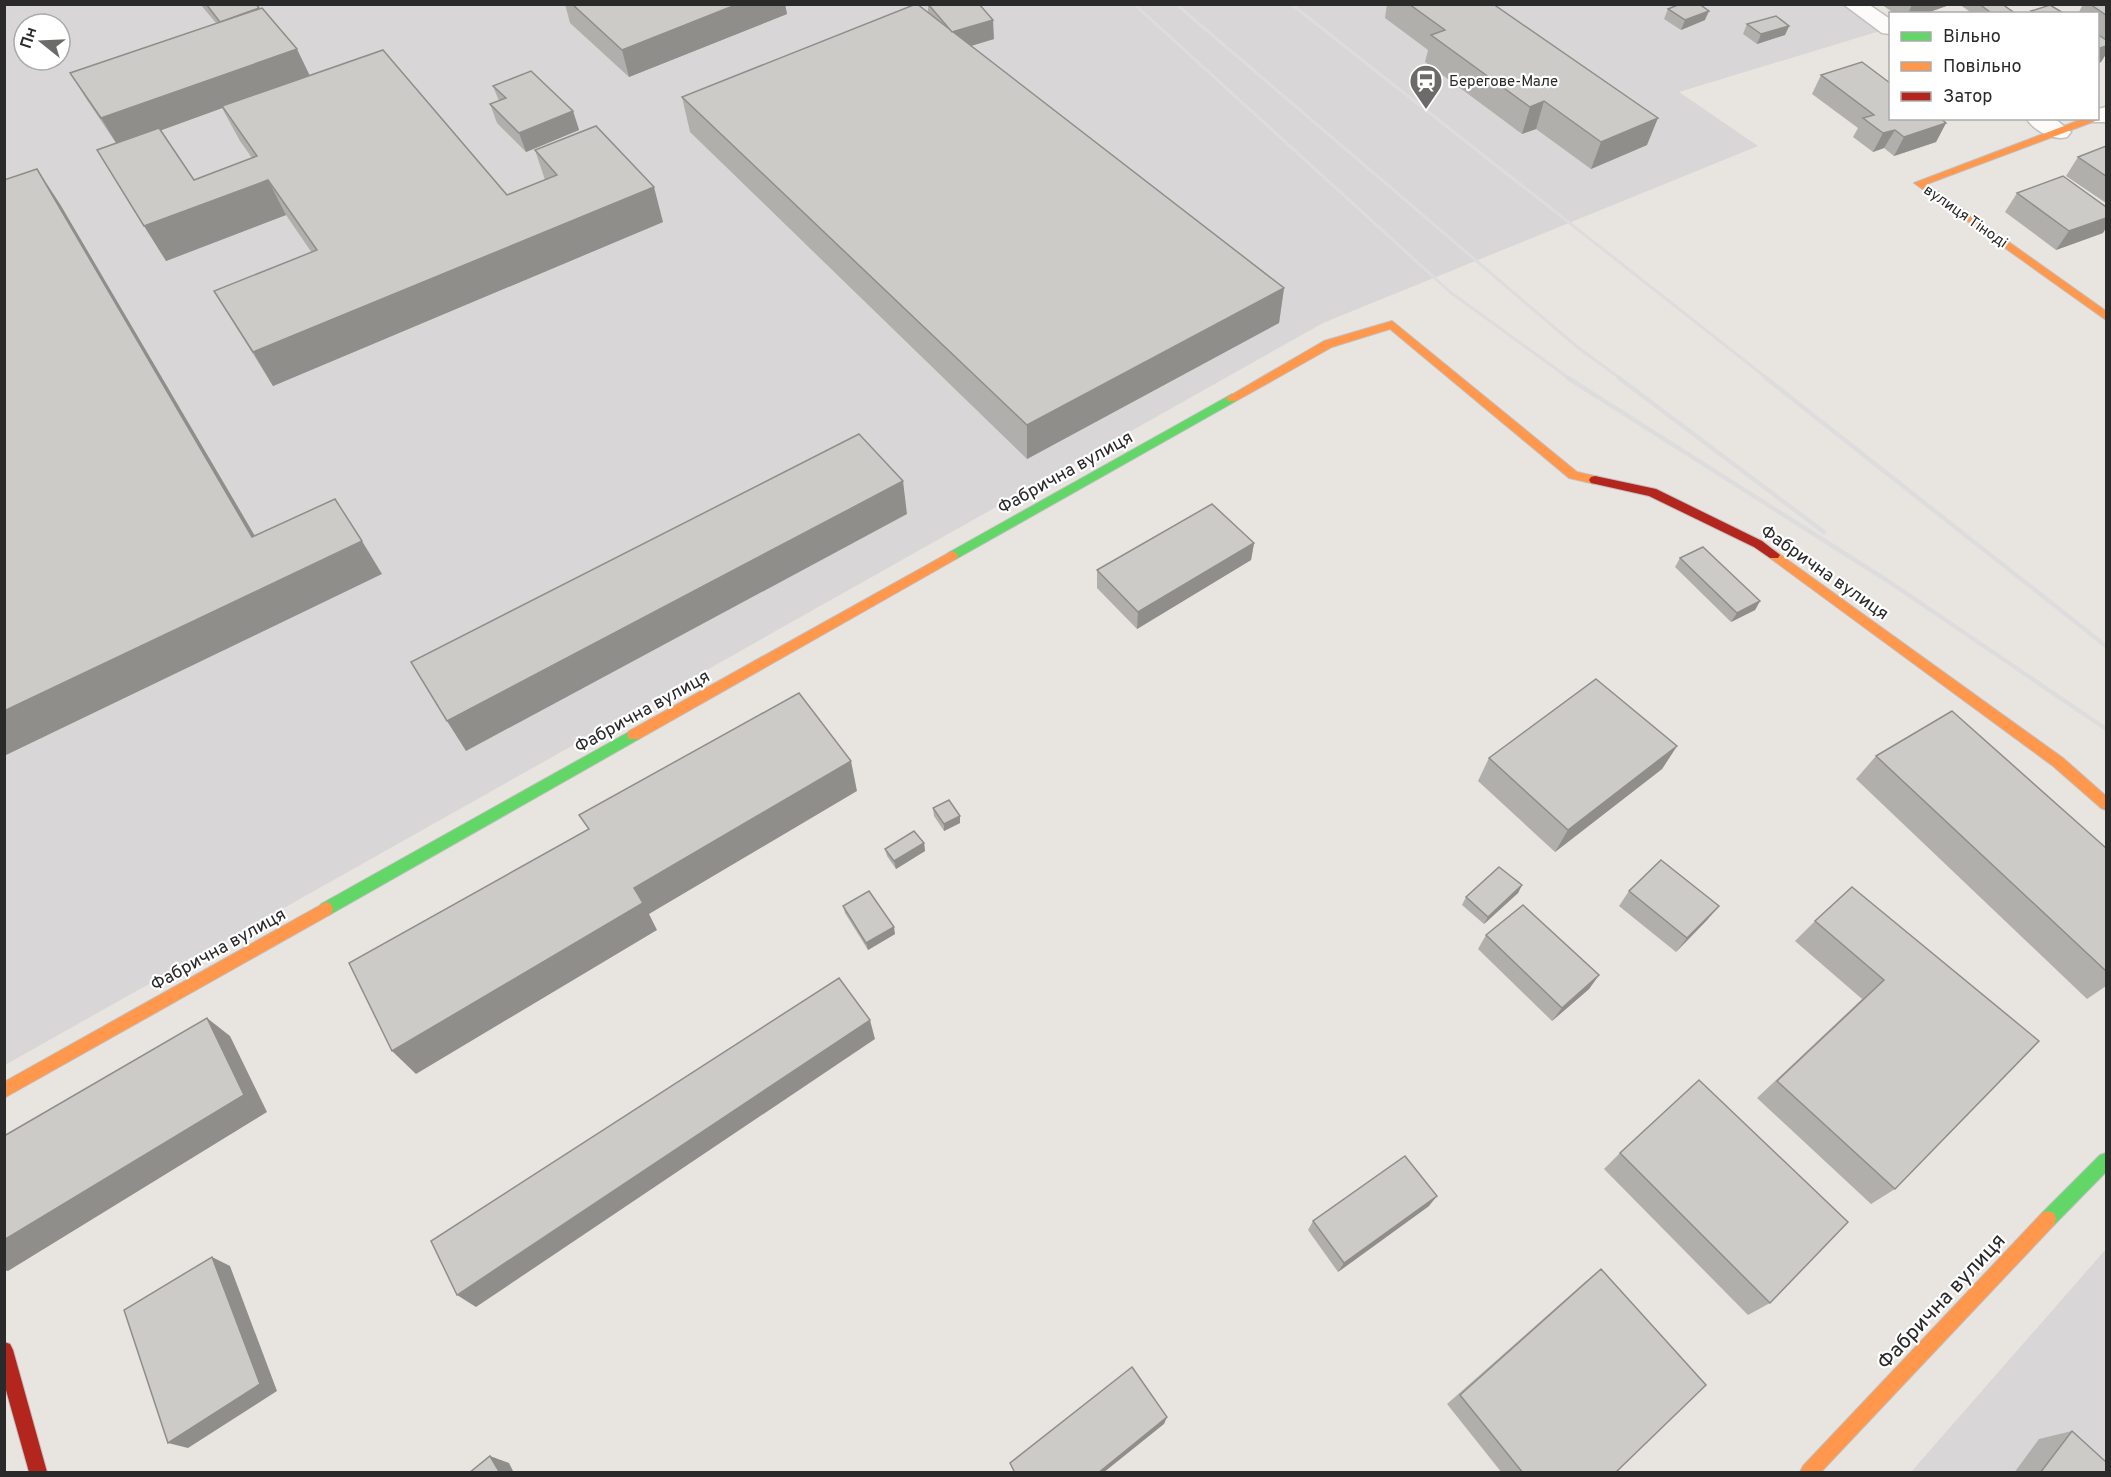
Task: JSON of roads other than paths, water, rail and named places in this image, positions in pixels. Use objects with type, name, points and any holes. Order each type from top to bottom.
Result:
[{"type":"street","points":[[1853,4],[1889,27]]},
{"type":"street","points":[[2040,120],[2059,132]]},
{"type":"street","name":"вулиця Тіноді","points":[[2091,120],[1919,183],[2106,316]]},
{"type":"street","name":"Фабрична вулиця","points":[[4,1091],[1328,344],[1392,325],[1573,475],[1652,492],[1758,544],[2058,762],[2106,804]]},
{"type":"street","name":"Фабрична вулиця","points":[[1809,1473],[1997,1270],[2106,1161]]},
{"type":"street","points":[[4,1350],[38,1473]]},
{"type":"railway","points":[[1134,4],[1450,292],[1570,379]]},
{"type":"railway","points":[[1176,4],[1576,346],[1621,379]]},
{"type":"railway","points":[[1291,4],[1768,379]]},
{"type":"railway","points":[[1568,378],[1891,583],[2106,729]]},
{"type":"railway","points":[[1619,378],[1824,532]]},
{"type":"railway","points":[[1766,378],[2106,646]]},
{"type":"place","name":"Берегове-Мале","points":[[1426,110]]}]
